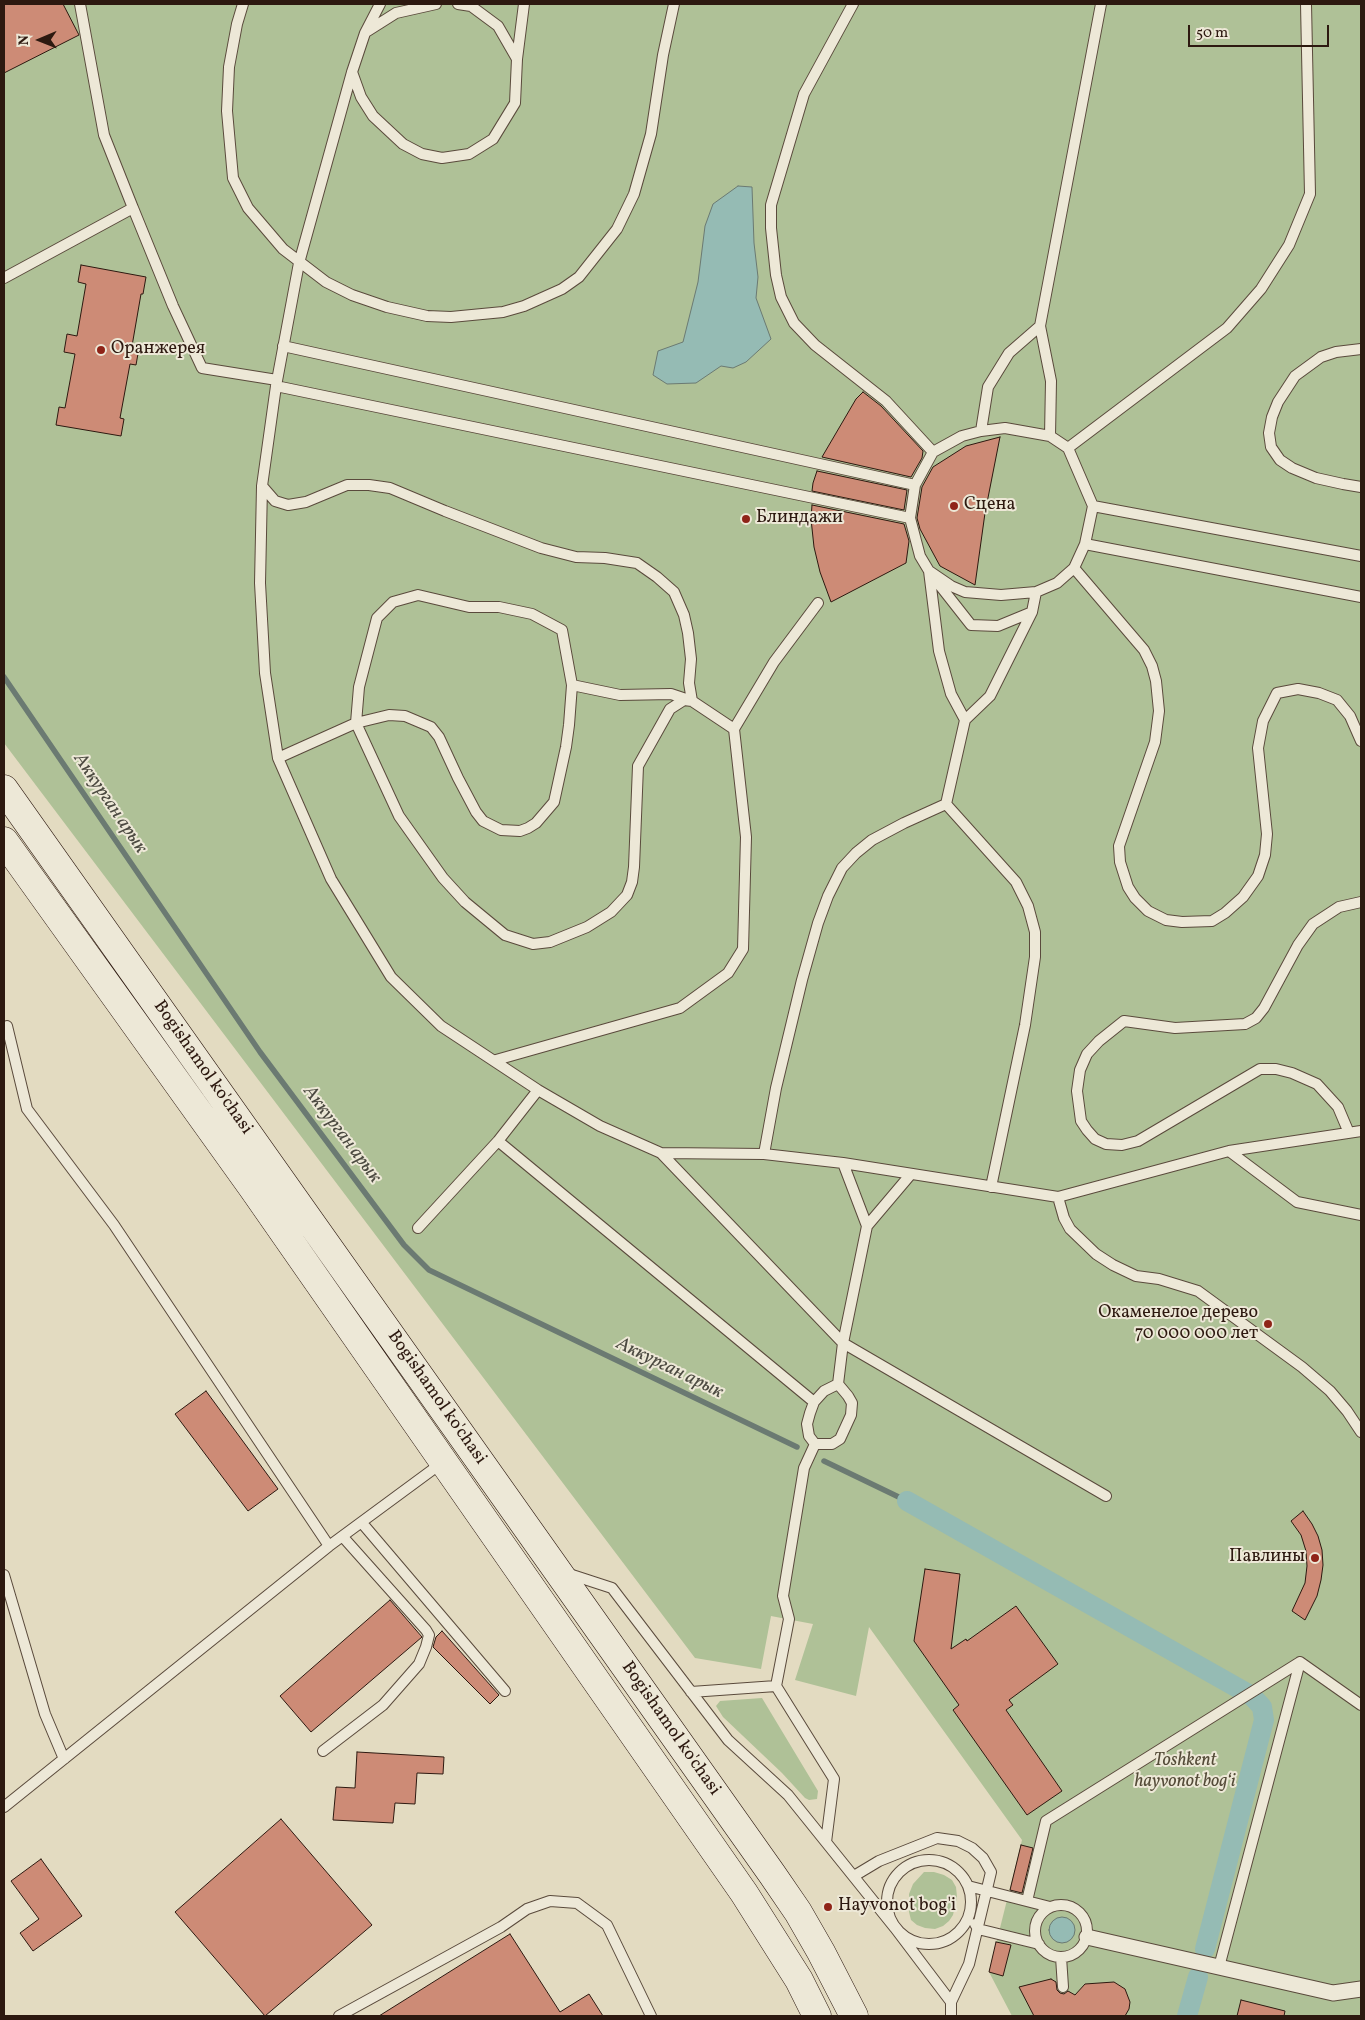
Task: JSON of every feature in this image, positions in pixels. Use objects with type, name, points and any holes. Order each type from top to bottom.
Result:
[{"type":"main road","name":"Bogishamol ko'chasi","points":[[7,798],[275,1171],[793,1904],[821,1952],[854,2016]]},
{"type":"main road","name":"Bogishamol ko'chasi","points":[[4,841],[252,1187],[744,1893],[799,1980],[817,2016]]},
{"type":"main road","points":[[252,1187],[260,1189],[268,1187],[273,1180],[275,1171]]},
{"type":"street","points":[[1086,1937],[1333,1993],[1361,1989]]},
{"type":"lane","points":[[80,4],[104,135],[174,306],[202,368],[910,518]]},
{"type":"lane","points":[[243,4],[237,24],[229,67],[227,102],[233,178],[248,208],[283,249],[326,282],[352,295],[387,307],[427,316],[451,317],[503,312],[524,306],[568,285],[580,276],[617,229],[634,194],[651,134],[663,55],[674,4]]},
{"type":"lane","points":[[380,4],[365,33],[352,72],[299,263],[276,383],[262,486],[260,583],[264,673],[278,758],[331,879],[391,977],[441,1026],[496,1060],[538,1090],[600,1126],[661,1153],[843,1342],[1106,1496]]},
{"type":"lane","points":[[365,33],[396,13],[436,4]]},
{"type":"lane","points":[[458,4],[471,6],[498,26],[517,59]]},
{"type":"lane","points":[[352,72],[362,97],[373,116],[403,144],[422,154],[442,158],[469,154],[493,139],[515,103],[517,59],[524,4]]},
{"type":"lane","points":[[853,4],[804,94],[772,205],[771,228],[776,275],[781,297],[794,323],[815,345],[886,401],[933,452]]},
{"type":"lane","points":[[1050,436],[1051,381],[1040,326],[1101,4]]},
{"type":"lane","points":[[1068,448],[1228,328],[1261,290],[1289,245],[1310,194],[1306,4]]},
{"type":"lane","points":[[4,278],[134,208]]},
{"type":"lane","points":[[981,430],[988,387],[1009,352],[1040,326]]},
{"type":"lane","points":[[283,346],[915,485]]},
{"type":"lane","points":[[1361,349],[1321,356],[1294,376],[1278,402],[1272,417],[1269,433],[1271,446],[1280,460],[1292,468],[1316,478],[1361,487]]},
{"type":"lane","points":[[929,571],[951,586],[966,592],[1001,595],[1036,592],[1057,583],[1074,568],[1085,544],[1093,506],[1068,448],[1050,436],[1005,428],[981,430],[962,436],[933,452],[915,485],[910,518],[920,556],[929,571],[971,625],[998,626],[1032,612]]},
{"type":"lane","points":[[262,486],[275,501],[288,504],[306,502],[347,485],[390,488],[541,548],[576,557],[605,558],[637,563],[674,592],[684,615],[691,659],[689,683],[692,701]]},
{"type":"lane","points":[[1093,506],[1361,556]]},
{"type":"lane","points":[[1085,544],[1361,597]]},
{"type":"lane","points":[[1074,568],[1144,650],[1154,674],[1159,711],[1155,742],[1119,846],[1120,862],[1128,887],[1135,898],[1148,910],[1166,920],[1197,923],[1212,921],[1225,913],[1243,897],[1258,876],[1265,855],[1267,834],[1258,748],[1263,721],[1278,693],[1298,689],[1320,693],[1337,700],[1350,716],[1361,741]]},
{"type":"lane","points":[[929,571],[939,651],[951,694],[965,720]]},
{"type":"lane","points":[[946,804],[965,720],[990,696],[1032,612],[1036,592]]},
{"type":"lane","points":[[278,758],[356,723],[389,715],[405,716],[431,727],[439,737],[458,778],[476,812],[483,821],[501,830],[520,831],[536,823],[554,802],[569,725],[572,685],[562,630],[532,614],[499,608],[468,607],[418,595],[394,602],[376,618],[359,687],[356,723],[399,816],[442,878],[465,902],[496,929],[514,939],[533,944],[542,943],[558,940],[587,927],[611,912],[627,895],[632,882],[634,867],[638,766],[670,709],[684,700],[692,701]]},
{"type":"lane","points":[[496,1060],[680,1008],[728,973],[743,949],[746,837],[734,729],[774,662],[818,603]]},
{"type":"lane","points":[[572,685],[620,695],[670,694],[692,701],[734,729]]},
{"type":"lane","points":[[764,1154],[776,1088],[802,980],[822,914],[842,868],[872,840],[946,804]]},
{"type":"lane","points":[[946,804],[1016,882],[1030,912],[1035,932],[1035,957],[1025,1025],[991,1187]]},
{"type":"lane","points":[[1350,1134],[1338,1107],[1317,1084],[1292,1073],[1276,1069],[1260,1069],[1138,1142],[1122,1145],[1106,1144],[1095,1139],[1087,1130],[1081,1121],[1077,1091],[1080,1070],[1087,1054],[1099,1041],[1124,1021],[1175,1028],[1245,1024],[1256,1018],[1264,1008],[1298,945],[1314,924],[1339,906],[1361,902]]},
{"type":"lane","points":[[7,1026],[27,1109],[114,1225],[329,1546]]},
{"type":"lane","points":[[418,1228],[498,1141],[538,1090]]},
{"type":"lane","points":[[661,1153],[764,1154],[843,1163],[1058,1197],[1229,1152],[1361,1131]]},
{"type":"lane","points":[[498,1141],[814,1402]]},
{"type":"lane","points":[[1229,1152],[1297,1202],[1361,1215]]},
{"type":"lane","points":[[843,1163],[867,1226]]},
{"type":"lane","points":[[815,1444],[832,1444],[840,1439],[851,1415],[852,1403],[838,1384],[843,1342],[867,1226],[911,1174]]},
{"type":"lane","points":[[1058,1197],[1070,1229],[1096,1254],[1136,1276],[1159,1279],[1198,1290],[1309,1373],[1336,1398],[1361,1432]]},
{"type":"lane","points":[[815,1444],[809,1436],[808,1424],[814,1402],[824,1391],[838,1384]]},
{"type":"lane","points":[[815,1444],[804,1468],[802,1478],[784,1596],[789,1619],[776,1686],[834,1779],[826,1842]]},
{"type":"lane","points":[[4,1807],[329,1546],[444,1461]]},
{"type":"lane","points":[[362,1523],[505,1692]]},
{"type":"lane","points":[[323,1751],[383,1705],[419,1664],[429,1635],[343,1537]]},
{"type":"lane","points":[[558,1571],[612,1588],[728,1740],[788,1794],[895,1928],[951,2002]]},
{"type":"lane","points":[[4,1575],[45,1714],[64,1759]]},
{"type":"lane","points":[[1300,1662],[1361,1705]]},
{"type":"lane","points":[[1027,1902],[1046,1820],[1300,1662]]},
{"type":"lane","points":[[1219,1967],[1300,1662]]},
{"type":"lane","points":[[691,1692],[776,1686]]},
{"type":"lane","points":[[854,1876],[879,1861],[937,1838],[958,1841],[972,1848],[983,1858],[991,1872],[969,1964],[951,2002],[951,2016]]},
{"type":"lane","points":[[926,1860],[939,1861],[951,1866],[961,1875],[968,1886],[971,1898],[970,1912],[965,1924],[956,1934],[944,1941],[931,1944],[918,1943],[905,1937],[895,1928],[888,1910],[888,1890],[894,1878],[902,1869],[914,1862],[926,1860]]},
{"type":"lane","points":[[968,1886],[1050,1908],[1066,1905],[1081,1914],[1085,1920],[1086,1937],[1083,1945],[1070,1956],[1061,1957],[1053,1955],[1045,1951],[1039,1944],[1036,1936],[1038,1919],[1050,1908]]},
{"type":"lane","points":[[343,2015],[501,1927],[527,1909],[550,1901],[577,1903],[607,1925],[651,2016]]},
{"type":"lane","points":[[970,1912],[978,1929]]},
{"type":"lane","points":[[978,1929],[1039,1944]]},
{"type":"lane","points":[[1061,1957],[1063,1987]]},
{"type":"green space","name":"Toshkent hayvonot bogʻi","points":[[4,4],[1361,4],[1361,2016],[1012,2016],[989,1972],[1022,1840],[869,1627],[856,1696],[795,1680],[813,1624],[771,1616],[761,1669],[695,1658],[4,743]]},
{"type":"green space","points":[[762,1698],[818,1791],[817,1799],[809,1800],[805,1798],[782,1773],[723,1717],[716,1706],[720,1701]]},
{"type":"green space","points":[[924,1872],[944,1875],[952,1880],[956,1887],[957,1897],[953,1915],[943,1926],[935,1929],[917,1925],[911,1920],[909,1912],[909,1894],[913,1884]]},
{"type":"water","points":[[738,186],[752,187],[754,243],[758,277],[756,298],[771,339],[746,362],[733,368],[721,366],[696,383],[667,384],[653,375],[658,351],[683,342],[698,282],[705,226],[713,204]]},
{"type":"water","points":[[1062,1917],[1071,1921],[1075,1930],[1071,1939],[1062,1943],[1053,1939],[1049,1930],[1053,1921]]},
{"type":"building","points":[[4,4],[63,4],[79,35],[4,73]]},
{"type":"building","name":"Оранжерея","points":[[81,265],[146,277],[143,294],[141,294],[132,346],[139,348],[136,365],[130,364],[120,418],[124,419],[121,436],[56,425],[59,407],[65,408],[75,354],[64,352],[67,334],[77,336],[86,284],[78,282]]},
{"type":"building","points":[[863,392],[881,406],[923,451],[922,458],[911,477],[822,457],[856,399]]},
{"type":"building","name":"Сцена","points":[[1000,437],[985,513],[975,585],[940,566],[920,529],[917,518],[922,487],[933,467],[966,446]]},
{"type":"building","points":[[817,471],[907,490],[904,510],[812,491]]},
{"type":"building","points":[[812,505],[904,524],[909,541],[906,563],[831,602],[820,572],[814,547],[811,519]]},
{"type":"building","points":[[206,1391],[278,1489],[248,1511],[175,1414]]},
{"type":"building","name":"Павлины","points":[[1303,1511],[1318,1536],[1322,1550],[1323,1565],[1317,1596],[1305,1620],[1292,1611],[1305,1583],[1307,1566],[1306,1551],[1301,1535],[1291,1521]]},
{"type":"building","points":[[925,1569],[960,1574],[951,1649],[966,1639],[967,1641],[1016,1606],[1058,1664],[1009,1700],[1013,1705],[1006,1710],[1062,1791],[1027,1815],[953,1710],[959,1705],[914,1641]]},
{"type":"building","points":[[390,1600],[422,1637],[311,1732],[280,1696]]},
{"type":"building","points":[[442,1631],[499,1695],[490,1704],[433,1647],[436,1637]]},
{"type":"building","points":[[357,1752],[444,1757],[443,1774],[417,1773],[415,1804],[395,1803],[393,1823],[333,1820],[336,1787],[355,1788]]},
{"type":"building","points":[[281,1819],[372,1925],[265,2016],[175,1912]]},
{"type":"building","points":[[1021,1845],[1033,1848],[1022,1893],[1010,1890]]},
{"type":"building","points":[[41,1859],[82,1916],[33,1951],[20,1933],[39,1919],[11,1881]]},
{"type":"building","points":[[510,1934],[560,2012],[589,1994],[603,2016],[379,2016]]},
{"type":"building","points":[[996,1942],[1011,1945],[1003,1976],[989,1972]]},
{"type":"building","points":[[1051,1979],[1056,1982],[1057,1990],[1060,1993],[1064,1994],[1068,1991],[1075,1995],[1085,1984],[1114,1982],[1125,1989],[1130,2002],[1129,2009],[1125,2016],[1034,2016],[1019,1987]]},
{"type":"building","points":[[1241,2000],[1285,2011],[1284,2016],[1237,2016]]},
{"type":"waterway","name":"Аккурган арык","points":[[4,677],[260,1052],[404,1245],[429,1270],[797,1447]]},
{"type":"waterway","name":"Аккурган арык","points":[[824,1461],[907,1501]]},
{"type":"waterway","points":[[907,1501],[1252,1696],[1262,1707],[1264,1720],[1205,1949]]},
{"type":"waterway","points":[[1187,2016],[1198,1977]]},
{"type":"place","name":"Оранжерея","points":[[101,350]]},
{"type":"place","name":"Сцена","points":[[954,506]]},
{"type":"place","name":"Блиндажи","points":[[746,519]]},
{"type":"place","name":"Окаменелое дерево 70 000 000 лет","points":[[1268,1324]]},
{"type":"place","name":"Павлины","points":[[1315,1558]]},
{"type":"place","name":"Hayvonot bog'i","points":[[828,1907]]}]
